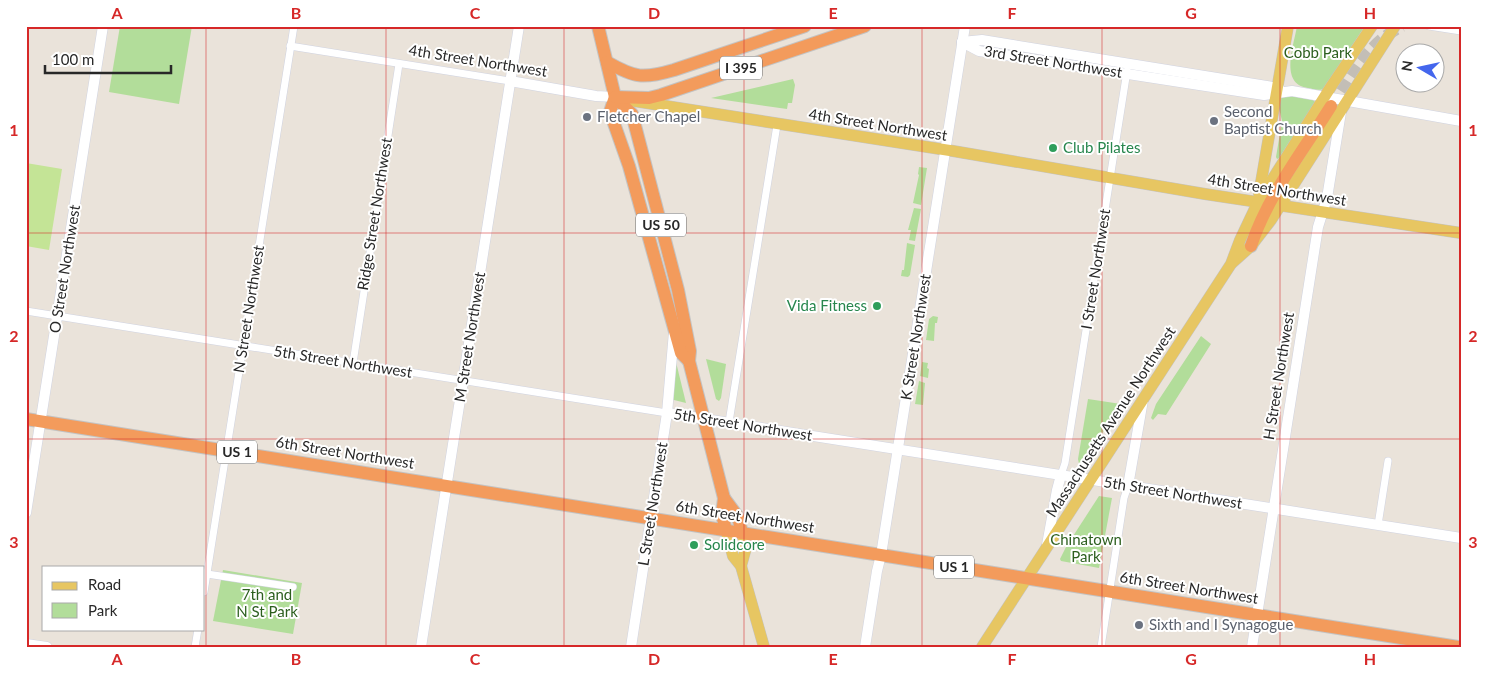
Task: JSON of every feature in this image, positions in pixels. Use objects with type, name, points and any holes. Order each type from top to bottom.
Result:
[{"type":"highway","name":"US 50","points":[[598,26],[615,96],[632,114],[678,290],[690,351],[689,361],[724,498],[722,515],[726,530]]},
{"type":"highway","name":"I 395","points":[[607,62],[630,74],[643,76],[657,74],[805,26]]},
{"type":"highway","name":"I 395","points":[[615,96],[649,98],[660,95],[865,26]]},
{"type":"highway","name":"US 50","points":[[615,96],[610,112],[629,166],[674,331],[681,353],[689,361]]},
{"type":"highway","points":[[1251,246],[1257,228],[1270,203],[1336,104]]},
{"type":"highway","name":"6th Street Northwest","points":[[26,419],[1458,647]]},
{"type":"highway","name":"US 50","points":[[724,498],[738,517],[742,533]]},
{"type":"main road","points":[[1270,203],[1278,90],[1288,26]]},
{"type":"main road","points":[[1336,104],[1371,27]]},
{"type":"main road","points":[[1336,104],[1394,28]]},
{"type":"main road","name":"4th Street Northwest","points":[[615,96],[637,102],[777,125],[946,150],[1110,178],[1461,233]]},
{"type":"main road","name":"Massachusetts Avenue Northwest","points":[[982,647],[1231,264],[1240,240],[1270,203]]},
{"type":"main road","name":"Massachusetts Avenue Northwest","points":[[1231,264],[1251,246]]},
{"type":"main road","points":[[726,530],[732,556],[741,566],[764,647]]},
{"type":"main road","points":[[741,566],[746,548],[742,533]]},
{"type":"street","name":"O Street Northwest","points":[[26,513],[103,26]]},
{"type":"street","name":"N Street Northwest","points":[[205,586],[294,26]]},
{"type":"street","name":"M Street Northwest","points":[[421,647],[519,26]]},
{"type":"street","name":"K Street Northwest","points":[[865,647],[965,26]]},
{"type":"street","points":[[1429,26],[1461,31]]},
{"type":"street","name":"3rd Street Northwest","points":[[962,42],[979,51],[1127,68],[1292,92],[1336,104],[1461,121]]},
{"type":"street","name":"4th Street Northwest","points":[[290,46],[596,96],[615,96]]},
{"type":"street","name":"Ridge Street Northwest","points":[[353,363],[399,64]]},
{"type":"street","name":"I Street Northwest","points":[[1061,475],[1065,462],[1127,68]]},
{"type":"street","name":"H Street Northwest","points":[[1252,647],[1318,226],[1327,198],[1336,104]]},
{"type":"street","points":[[729,422],[777,125]]},
{"type":"street","name":"5th Street Northwest","points":[[26,311],[1461,538]]},
{"type":"street","name":"L Street Northwest","points":[[631,647],[666,413],[674,331]]},
{"type":"street","points":[[1101,647],[1124,498],[1128,486],[1144,398]]},
{"type":"street","points":[[1378,525],[1388,461]]},
{"type":"street","points":[[1047,548],[1061,475]]},
{"type":"street","points":[[207,574],[293,587]]},
{"type":"street","points":[[195,647],[198,630]]},
{"type":"street","points":[[26,644],[47,647]]},
{"type":"green space","points":[[120,26],[192,26],[179,104],[109,92]]},
{"type":"green space","name":"Cobb Park","points":[[1297,26],[1365,26],[1323,89],[1317,90],[1299,85],[1291,72],[1290,63]]},
{"type":"green space","points":[[793,79],[795,85],[792,103],[788,103],[787,109],[711,98]]},
{"type":"green space","name":"Cobb Park","points":[[1287,95],[1315,102],[1277,159],[1282,121],[1279,108],[1281,98]]},
{"type":"green space","points":[[26,163],[62,169],[49,250],[26,246]]},
{"type":"green space","points":[[919,167],[927,168],[921,205],[913,203]]},
{"type":"green space","points":[[914,208],[921,209],[915,241],[909,240],[911,230],[908,230]]},
{"type":"green space","points":[[907,243],[915,245],[910,275],[908,277],[901,276],[902,270],[904,270]]},
{"type":"green space","points":[[933,316],[938,317],[937,323],[935,323],[934,341],[926,340],[929,319]]},
{"type":"green space","points":[[1201,336],[1211,344],[1166,415],[1158,414],[1153,420],[1151,418],[1156,404]]},
{"type":"green space","points":[[674,354],[686,403],[670,399]]},
{"type":"green space","points":[[706,359],[726,364],[719,401],[716,399]]},
{"type":"green space","points":[[922,362],[928,363],[928,378],[920,376]]},
{"type":"green space","points":[[919,381],[925,383],[923,405],[915,404]]},
{"type":"green space","points":[[1088,399],[1121,404],[1083,463],[1079,464],[1078,459]]},
{"type":"green space","name":"Chinatown Park","points":[[1099,496],[1112,498],[1099,568],[1061,561],[1060,559],[1066,547]]},
{"type":"green space","name":"7th and N St Park","points":[[223,570],[302,583],[293,634],[213,621]]},
{"type":"tunnel","points":[[1331,106],[1361,61],[1379,41],[1402,26]]},
{"type":"place","name":"Fletcher Chapel","points":[[587,117]]},
{"type":"place","name":"Second Baptist Church","points":[[1214,121]]},
{"type":"place","name":"Club Pilates","points":[[1053,148]]},
{"type":"place","name":"Vida Fitness","points":[[877,306]]},
{"type":"place","name":"Solidcore","points":[[694,545]]},
{"type":"place","name":"Sixth and I Synagogue","points":[[1139,625]]}]
